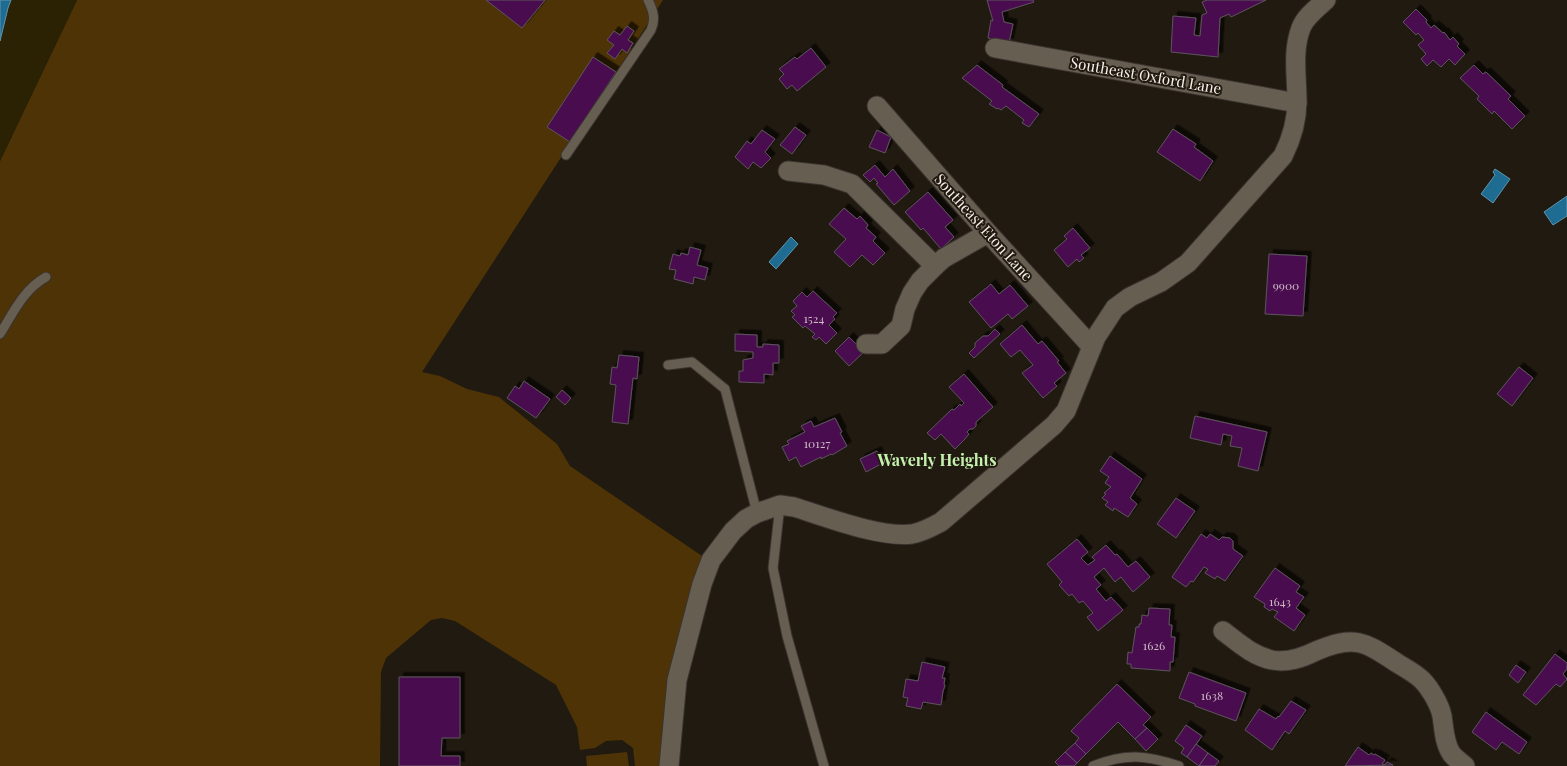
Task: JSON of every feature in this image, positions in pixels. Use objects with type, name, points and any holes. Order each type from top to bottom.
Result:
[{"type":"street","points":[[669,766],[678,680],[702,584],[711,560],[720,546],[733,531],[757,513],[780,505],[794,507],[879,531],[912,534],[927,530],[941,522],[1054,425],[1066,411],[1096,336],[1115,308],[1130,297],[1161,282],[1188,263],[1282,156],[1292,138],[1297,102],[1297,41],[1301,26],[1326,0]]},
{"type":"street","name":"Southeast Oxford Lane","points":[[995,48],[1297,102]]},
{"type":"street","name":"Southeast Eton Lane","points":[[877,106],[988,233],[1092,347]]},
{"type":"street","points":[[788,171],[824,176],[852,184],[936,266]]},
{"type":"street","points":[[866,344],[882,344],[901,326],[905,309],[920,281],[944,258],[988,233]]},
{"type":"street","points":[[1224,631],[1251,652],[1272,660],[1289,661],[1346,641],[1372,646],[1422,680],[1442,713],[1445,736],[1451,753],[1465,766]]},
{"type":"lane","points":[[566,155],[651,30],[654,17],[648,0]]},
{"type":"lane","points":[[0,334],[34,283],[46,277]]},
{"type":"lane","points":[[668,365],[692,362],[725,389],[757,513]]},
{"type":"lane","points":[[780,505],[773,568],[787,636],[824,766]]},
{"type":"lane","points":[[1093,766],[1113,758],[1134,756],[1155,759],[1179,766]]},
{"type":"shaded area","points":[[77,0],[663,0],[422,372],[440,376],[467,389],[499,397],[557,444],[570,466],[705,558],[666,766],[635,766],[633,748],[622,740],[606,741],[595,748],[580,750],[577,727],[556,685],[455,621],[442,618],[431,620],[386,658],[381,672],[380,766],[0,766],[0,161]]},
{"type":"shaded area","points":[[627,752],[629,766],[587,766],[586,756]]},
{"type":"sand","points":[[11,0],[77,0],[0,161],[0,41]]},
{"type":"water","points":[[0,0],[11,0],[0,41]]},
{"type":"water","points":[[1495,169],[1510,179],[1493,203],[1481,194],[1495,175],[1493,172]]},
{"type":"water","points":[[1567,196],[1567,216],[1553,225],[1544,212]]},
{"type":"water","points":[[791,237],[798,244],[776,269],[769,262]]},
{"type":"building","points":[[486,0],[545,0],[522,28]]},
{"type":"building","points":[[987,0],[1033,0],[1034,2],[1002,12],[1004,22],[1013,24],[1009,43],[988,38],[991,20],[993,21]]},
{"type":"building","points":[[1207,0],[1266,0],[1231,17],[1229,14],[1220,18],[1218,57],[1171,52],[1173,16],[1196,18],[1194,35],[1200,36],[1202,15],[1207,13],[1202,2]]},
{"type":"building","points":[[1416,9],[1427,20],[1426,22],[1431,28],[1434,25],[1444,32],[1450,40],[1453,37],[1459,44],[1457,46],[1465,54],[1455,65],[1449,59],[1441,67],[1433,60],[1427,66],[1421,59],[1426,54],[1418,45],[1424,40],[1403,22]]},
{"type":"building","points":[[627,26],[634,31],[628,40],[633,43],[627,53],[622,49],[615,59],[607,53],[614,45],[607,40],[614,31],[620,35]]},
{"type":"building","points":[[811,48],[826,67],[797,91],[792,85],[787,89],[779,79],[784,74],[779,69],[795,57],[797,59]]},
{"type":"building","points":[[593,57],[616,72],[570,142],[547,127]]},
{"type":"building","points":[[977,65],[1003,85],[1002,87],[1039,114],[1029,127],[1022,123],[1024,120],[1006,106],[1001,110],[989,104],[992,101],[962,78]]},
{"type":"building","points":[[1474,65],[1483,74],[1486,72],[1511,96],[1508,99],[1525,116],[1512,129],[1494,111],[1492,114],[1477,99],[1479,96],[1460,78]]},
{"type":"building","points":[[795,127],[806,135],[792,154],[780,145]]},
{"type":"building","points":[[1173,129],[1196,144],[1194,147],[1213,161],[1200,181],[1157,152]]},
{"type":"building","points":[[762,130],[775,139],[765,152],[771,158],[761,168],[753,162],[748,169],[735,157],[747,141],[751,144]]},
{"type":"building","points":[[877,130],[891,137],[885,153],[869,147]]},
{"type":"building","points":[[875,165],[885,177],[893,169],[910,191],[894,205],[876,184],[878,183],[874,178],[870,182],[863,175]]},
{"type":"building","points":[[928,192],[953,220],[945,227],[954,237],[941,249],[923,228],[921,230],[905,212]]},
{"type":"building","points":[[844,208],[857,219],[860,216],[868,225],[866,228],[876,237],[873,241],[885,253],[873,265],[862,255],[850,267],[834,252],[846,239],[829,224]]},
{"type":"building","points":[[1073,228],[1090,248],[1081,255],[1084,258],[1079,262],[1077,259],[1068,267],[1054,250],[1067,239],[1064,236]]},
{"type":"building","points":[[690,247],[701,250],[697,265],[708,268],[705,280],[694,277],[693,284],[674,279],[676,270],[669,269],[673,254],[680,256],[681,253],[688,255]]},
{"type":"building","points":[[1269,254],[1307,256],[1303,316],[1265,314]]},
{"type":"building","points":[[991,284],[999,294],[1010,285],[1028,306],[1012,319],[1008,314],[991,328],[969,302]]},
{"type":"building","points":[[813,291],[837,313],[833,317],[835,319],[829,325],[837,333],[826,344],[819,337],[816,340],[812,337],[815,334],[805,326],[803,328],[792,317],[795,315],[791,311],[797,306],[793,301],[802,292],[807,297]]},
{"type":"building","points":[[1022,325],[1038,344],[1042,341],[1059,361],[1057,362],[1066,373],[1054,383],[1057,386],[1043,398],[1022,373],[1033,365],[1020,350],[1011,357],[1000,344]]},
{"type":"building","points":[[995,329],[1000,334],[974,358],[969,353],[975,347],[975,343],[983,336],[988,336]]},
{"type":"building","points":[[735,334],[757,335],[757,347],[763,347],[763,344],[779,345],[779,363],[773,363],[773,375],[764,374],[764,383],[739,382],[739,371],[743,371],[743,360],[753,358],[753,352],[735,351]]},
{"type":"building","points":[[849,337],[864,352],[849,366],[835,351]]},
{"type":"building","points":[[619,355],[639,357],[637,379],[633,378],[628,424],[612,422],[616,385],[610,384],[612,367],[617,368]]},
{"type":"building","points":[[1519,367],[1533,378],[1512,406],[1497,394]]},
{"type":"building","points":[[964,374],[993,407],[976,422],[976,426],[967,432],[969,434],[955,449],[941,434],[935,440],[927,433],[952,409],[954,410],[964,403],[949,387]]},
{"type":"building","points":[[524,381],[550,399],[536,418],[507,398],[515,386],[519,389]]},
{"type":"building","points":[[562,390],[571,398],[565,405],[556,397]]},
{"type":"building","points":[[1195,416],[1267,432],[1258,471],[1238,466],[1242,448],[1230,446],[1232,436],[1223,434],[1221,445],[1190,438]]},
{"type":"building","points":[[835,418],[847,446],[832,455],[821,459],[821,457],[801,467],[796,457],[789,461],[782,447],[789,444],[787,441],[805,432],[801,426],[811,421],[814,427]]},
{"type":"building","points":[[877,451],[883,463],[866,472],[860,459]]},
{"type":"building","points":[[1110,456],[1142,479],[1130,498],[1137,504],[1128,517],[1114,508],[1113,511],[1105,505],[1108,502],[1102,498],[1106,494],[1104,493],[1111,487],[1105,483],[1109,477],[1100,471]]},
{"type":"building","points":[[1176,498],[1195,511],[1176,538],[1157,524]]},
{"type":"building","points":[[1201,534],[1207,538],[1210,534],[1219,540],[1222,537],[1230,538],[1233,541],[1233,549],[1243,556],[1225,581],[1217,576],[1215,579],[1205,573],[1208,569],[1204,567],[1193,582],[1191,581],[1186,587],[1172,577]]},
{"type":"building","points":[[1077,539],[1088,552],[1081,558],[1088,565],[1095,560],[1092,557],[1106,545],[1128,567],[1136,561],[1150,577],[1133,592],[1121,577],[1115,582],[1104,568],[1094,577],[1101,585],[1096,589],[1106,601],[1111,597],[1123,610],[1098,631],[1087,617],[1093,613],[1083,601],[1079,603],[1072,594],[1069,596],[1059,585],[1062,582],[1047,564]]},
{"type":"building","points":[[1275,568],[1300,586],[1296,592],[1304,597],[1296,608],[1305,615],[1294,631],[1274,617],[1278,612],[1272,609],[1270,611],[1264,607],[1265,604],[1254,597]]},
{"type":"building","points":[[1149,608],[1170,609],[1169,625],[1172,625],[1171,637],[1175,637],[1173,662],[1170,662],[1170,671],[1131,668],[1131,664],[1127,664],[1128,652],[1132,653],[1136,627],[1139,627],[1139,624],[1141,624],[1142,615],[1148,616]]},
{"type":"building","points":[[1555,654],[1567,663],[1567,669],[1563,674],[1567,679],[1560,687],[1556,684],[1536,705],[1523,695]]},
{"type":"building","points":[[922,662],[945,667],[942,678],[945,678],[945,686],[941,705],[923,702],[921,709],[906,706],[908,698],[903,697],[906,679],[918,681]]},
{"type":"building","points":[[1516,665],[1526,672],[1518,683],[1509,675]]},
{"type":"building","points":[[1189,672],[1246,693],[1236,721],[1179,698]]},
{"type":"building","points":[[399,677],[460,677],[460,738],[442,738],[441,756],[460,756],[460,766],[399,766]]},
{"type":"building","points":[[1117,684],[1151,717],[1143,725],[1147,728],[1135,739],[1118,722],[1086,754],[1075,743],[1079,738],[1071,731]]},
{"type":"building","points":[[1291,701],[1306,710],[1289,734],[1285,731],[1272,750],[1245,730],[1259,709],[1276,719]]},
{"type":"building","points":[[1486,712],[1527,742],[1519,754],[1502,742],[1496,750],[1472,732]]},
{"type":"building","points":[[1186,725],[1202,736],[1187,757],[1181,753],[1184,748],[1175,741]]},
{"type":"building","points":[[1147,728],[1158,739],[1146,751],[1135,739]]},
{"type":"building","points":[[1075,743],[1086,754],[1077,763],[1065,752]]},
{"type":"building","points":[[1196,744],[1208,753],[1199,766],[1187,757]]},
{"type":"building","points":[[1358,747],[1369,755],[1371,753],[1375,754],[1385,760],[1382,764],[1385,765],[1387,762],[1393,765],[1345,766]]},
{"type":"building","points":[[1065,752],[1077,763],[1074,766],[1059,766],[1055,762]]},
{"type":"building","points":[[1208,753],[1219,761],[1215,766],[1199,766]]},
{"type":"district","name":"Waverly Heights","points":[[937,459]]}]
